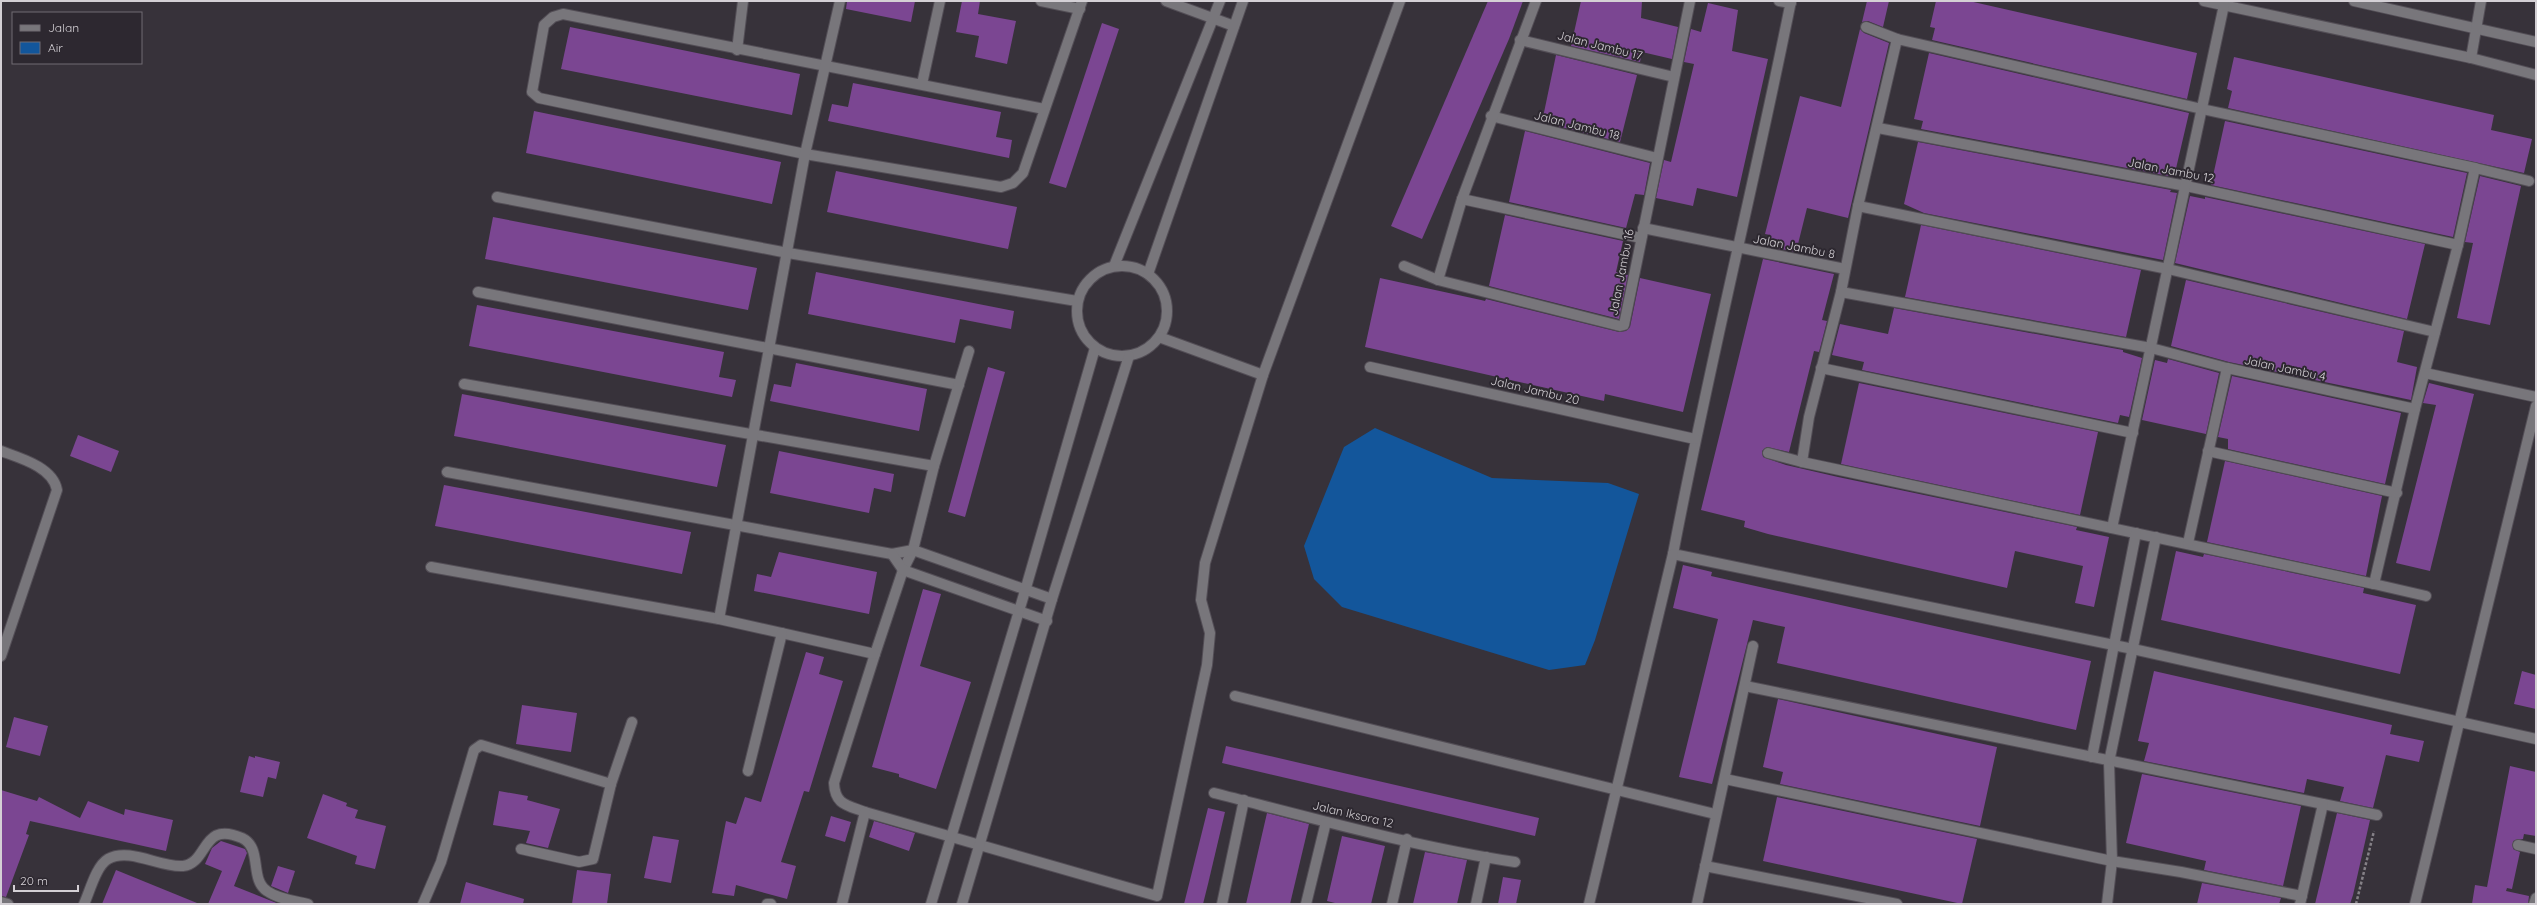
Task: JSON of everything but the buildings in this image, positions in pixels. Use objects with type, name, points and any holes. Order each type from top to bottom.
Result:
[{"type":"street","points":[[737,50],[743,1]]},
{"type":"street","points":[[719,619],[753,435],[771,348],[805,154],[840,1]]},
{"type":"street","points":[[922,84],[940,1]]},
{"type":"street","points":[[1041,1],[1081,5],[1044,109],[1023,174],[1013,183],[1001,187],[805,154],[539,98],[532,92],[544,25],[553,17],[563,14],[737,50],[922,84],[1044,109]]},
{"type":"street","points":[[1166,1],[1234,26]]},
{"type":"street","points":[[1114,266],[1220,1]]},
{"type":"street","points":[[1148,274],[1243,1]]},
{"type":"street","points":[[969,351],[934,466],[912,550],[903,570],[875,654],[834,783],[834,794],[843,804],[865,812],[951,835],[980,846],[1156,900],[1206,665],[1210,633],[1201,600],[1206,563],[1263,375],[1400,1]]},
{"type":"street","points":[[1438,280],[1462,199],[1491,116],[1536,1]]},
{"type":"street","name":"Jalan Jambu 16","points":[[1404,266],[1438,280],[1620,326],[1624,325],[1690,1]]},
{"type":"street","points":[[1589,904],[1673,554],[1694,439],[1739,249],[1791,2],[1780,1]]},
{"type":"street","points":[[2204,1],[2471,58],[2536,75]]},
{"type":"street","points":[[2354,1],[2536,42]]},
{"type":"street","points":[[2471,58],[2478,28],[2481,1]]},
{"type":"street","points":[[2112,528],[2224,6]]},
{"type":"street","points":[[1866,27],[1897,39],[2202,109],[2529,181]]},
{"type":"street","points":[[1802,462],[1809,417],[1841,292],[1858,206],[1878,128],[1897,39]]},
{"type":"street","name":"Jalan Jambu 17","points":[[1520,40],[1674,77]]},
{"type":"street","name":"Jalan Jambu 18","points":[[1491,116],[1657,158]]},
{"type":"street","name":"Jalan Jambu 12","points":[[1878,128],[2186,186],[2458,245]]},
{"type":"street","points":[[2374,584],[2397,493],[2415,409],[2426,373],[2435,332],[2458,245],[2475,168]]},
{"type":"street","points":[[496,197],[788,252],[1077,301]]},
{"type":"street","name":"Jalan Jambu 8","points":[[1462,199],[1845,269]]},
{"type":"street","points":[[1858,206],[2168,269],[2435,332]]},
{"type":"street","points":[[1114,266],[1132,266],[1148,274],[1160,287],[1167,303],[1166,321],[1159,337],[1146,350],[1129,356],[1111,355],[1095,348],[1082,335],[1076,318],[1077,301],[1084,284],[1097,272],[1114,266]]},
{"type":"street","points":[[478,292],[959,385]]},
{"type":"street","name":"Jalan Jambu 4","points":[[1841,292],[2151,348],[2226,368],[2415,409]]},
{"type":"street","points":[[1159,337],[1263,375]]},
{"type":"street","points":[[931,904],[1025,591],[1095,348]]},
{"type":"street","points":[[962,904],[1047,621],[1052,599],[1129,356]]},
{"type":"street","name":"Jalan Jambu 20","points":[[1370,367],[1694,439]]},
{"type":"street","points":[[1821,368],[2133,433]]},
{"type":"street","points":[[2188,543],[2226,368]]},
{"type":"street","points":[[2426,373],[2536,397]]},
{"type":"street","points":[[464,384],[934,466]]},
{"type":"street","points":[[2415,904],[2457,723],[2536,406]]},
{"type":"street","points":[[1,451],[49,473],[55,482],[57,495],[1,656]]},
{"type":"street","points":[[2208,451],[2397,493]]},
{"type":"street","points":[[1768,453],[1802,462],[2188,543],[2426,596]]},
{"type":"street","points":[[446,472],[892,554],[912,550],[1025,591],[1052,599]]},
{"type":"street","points":[[2092,757],[2136,533]]},
{"type":"street","points":[[2107,904],[2112,861],[2109,762],[2156,537]]},
{"type":"street","points":[[892,554],[903,570],[1047,621]]},
{"type":"street","points":[[1673,554],[2133,649],[2457,723],[2536,739]]},
{"type":"street","points":[[431,567],[719,619],[875,654]]},
{"type":"street","points":[[748,771],[782,633]]},
{"type":"street","points":[[1697,904],[1715,814],[1725,779],[1753,646]]},
{"type":"street","points":[[1745,686],[2092,757],[2109,762],[2377,815]]},
{"type":"street","points":[[1235,696],[1615,791],[1715,814]]},
{"type":"street","points":[[521,849],[579,862],[593,859],[611,784],[632,722]]},
{"type":"street","points":[[423,904],[441,862],[474,750],[481,745],[611,784]]},
{"type":"street","points":[[1725,779],[2112,861],[2181,872],[2301,900],[2323,804]]},
{"type":"street","name":"Jalan Iksora 12","points":[[1214,793],[1326,822],[1486,858],[1515,862]]},
{"type":"street","points":[[1222,904],[1244,800]]},
{"type":"street","points":[[842,904],[865,812]]},
{"type":"street","points":[[1306,904],[1326,822]]},
{"type":"street","points":[[84,904],[102,863],[108,859],[124,856],[184,866],[194,860],[211,837],[224,834],[243,838],[248,843],[252,849],[258,878],[266,891],[277,896],[308,904]]},
{"type":"street","points":[[1392,904],[1407,839]]},
{"type":"street","points":[[2518,845],[2536,849]]},
{"type":"street","points":[[1476,904],[1486,858]]},
{"type":"street","points":[[1705,866],[1897,904]]},
{"type":"street","points":[[2534,904],[2536,898]]},
{"type":"street","points":[[1,902],[8,904]]},
{"type":"path","points":[[2356,904],[2377,815]]},
{"type":"water","points":[[1375,428],[1492,478],[1608,483],[1639,494],[1595,640],[1585,665],[1549,670],[1342,607],[1314,579],[1304,546],[1344,447]]}]
